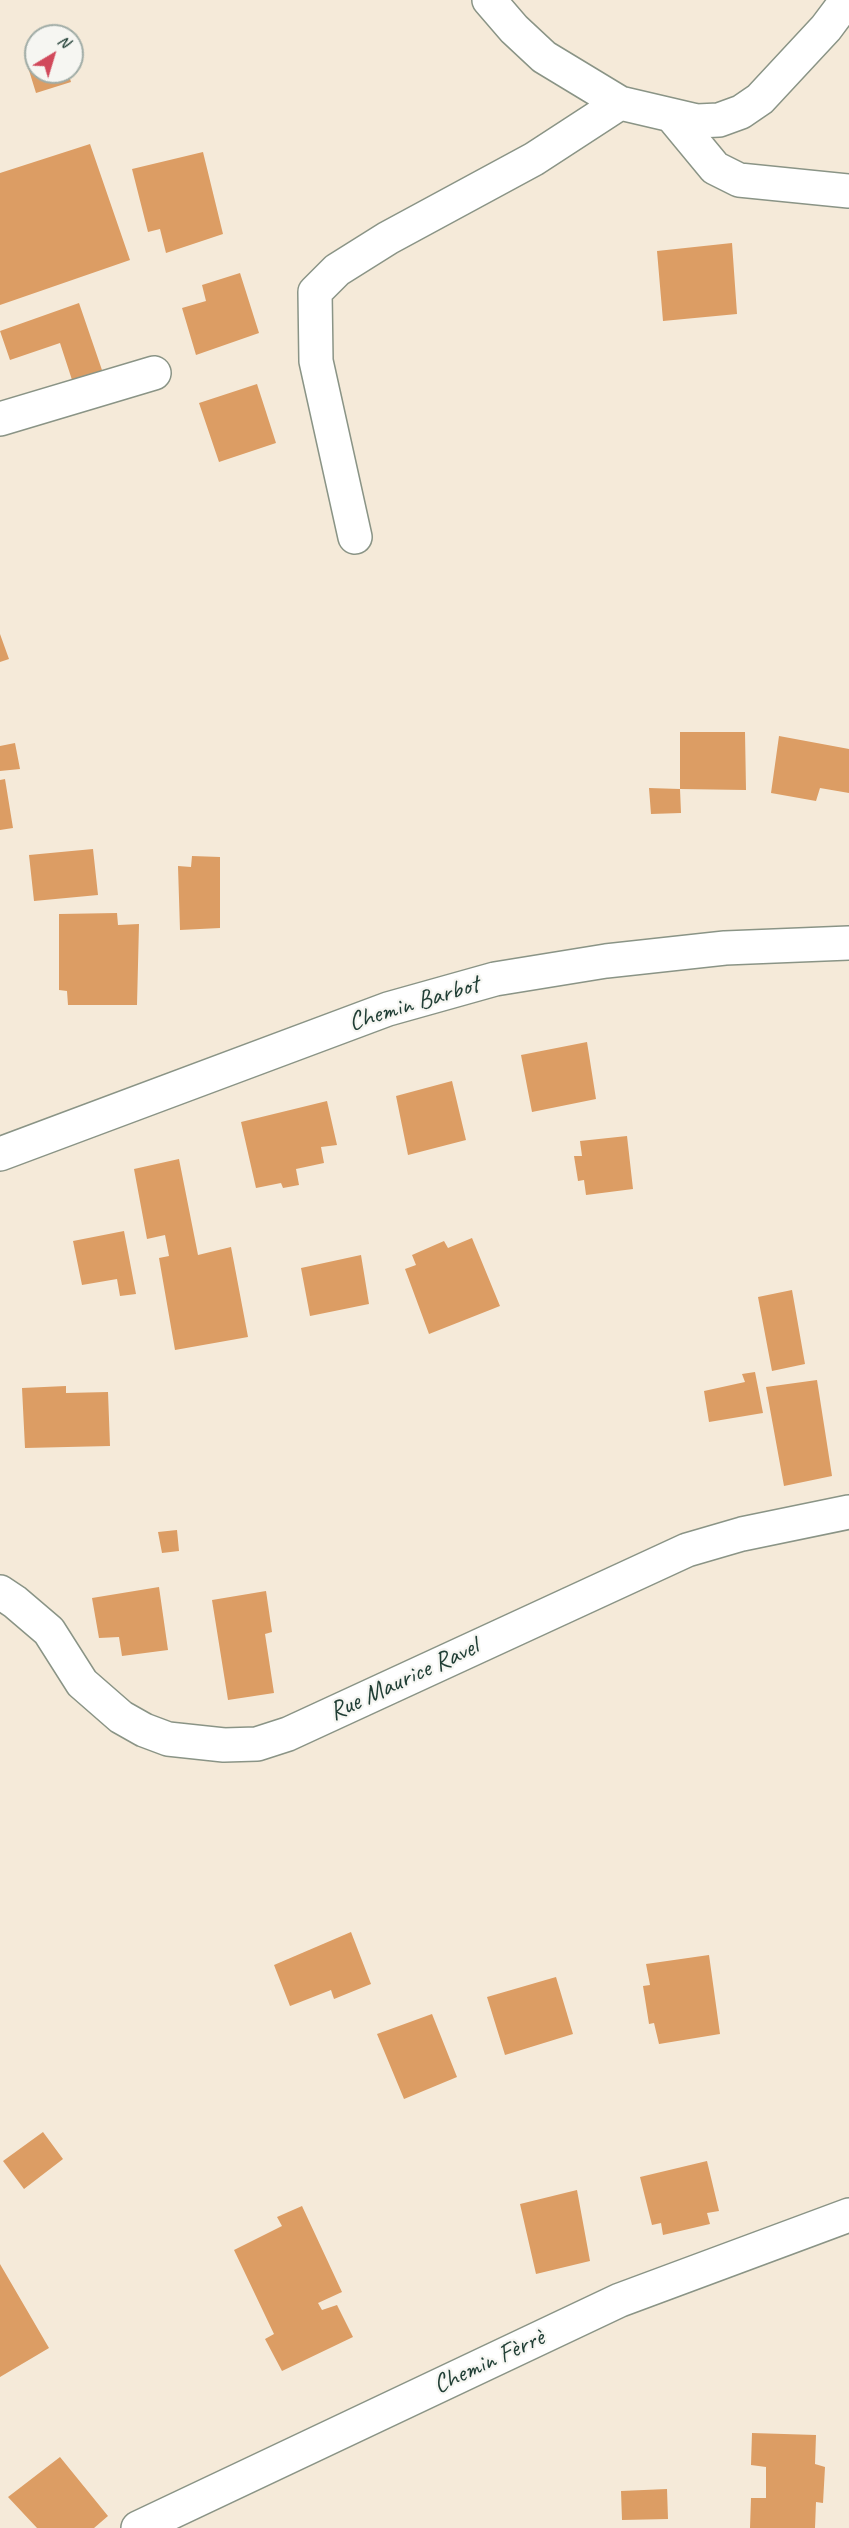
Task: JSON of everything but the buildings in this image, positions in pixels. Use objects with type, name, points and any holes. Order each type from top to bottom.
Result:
[{"type":"street","points":[[489,0],[514,29],[544,57],[620,103],[698,121],[719,120],[741,112],[760,99],[826,28],[848,0]]},
{"type":"street","points":[[355,537],[316,361],[315,292],[337,270],[388,238],[534,159],[620,103]]},
{"type":"street","points":[[672,116],[715,168],[739,180],[849,191]]},
{"type":"street","points":[[0,419],[154,374]]},
{"type":"street","name":"Chemin Barbot","points":[[0,1154],[388,1009],[495,979],[606,961],[725,948],[849,943]]},
{"type":"street","name":"Rue Maurice Ravel","points":[[0,1592],[49,1631],[82,1683],[121,1717],[168,1739],[224,1745],[256,1744],[288,1734],[687,1550],[742,1534],[849,1512]]},
{"type":"street","name":"Chemin Fèrrè","points":[[138,2528],[620,2300],[849,2215]]}]
